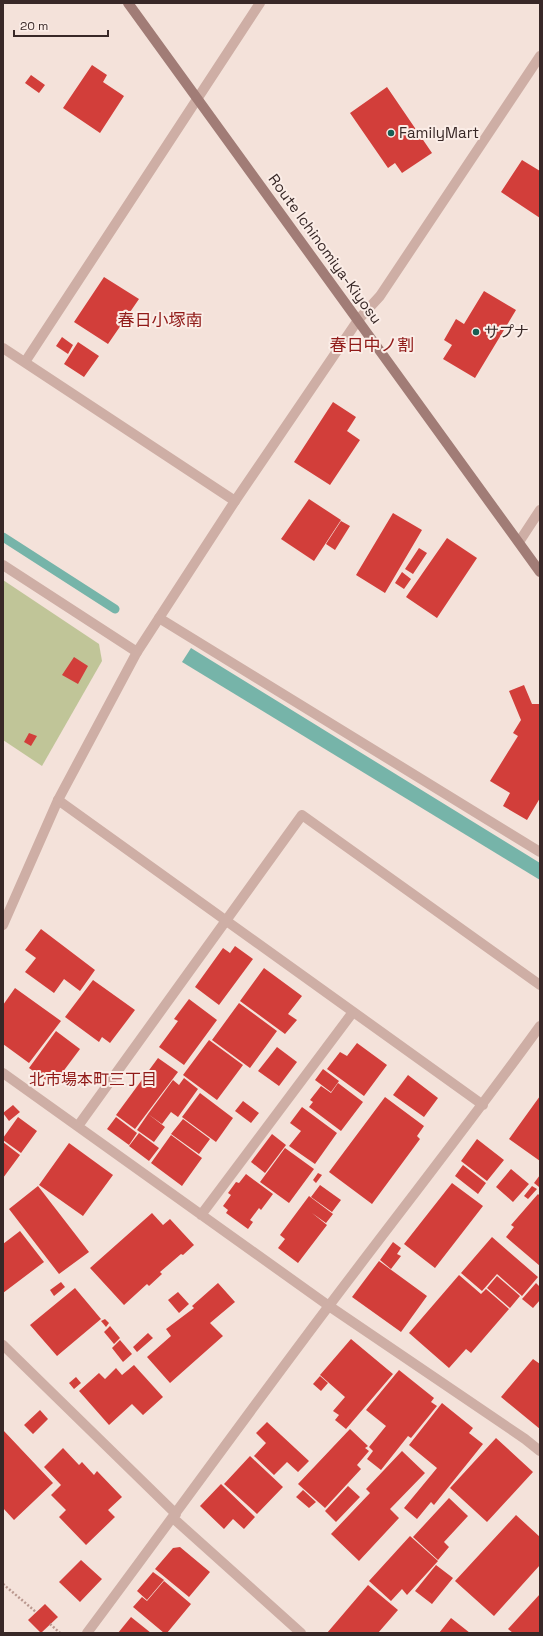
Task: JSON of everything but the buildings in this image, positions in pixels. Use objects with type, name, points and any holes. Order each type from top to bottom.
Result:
[{"type":"main road","name":"Route Ichinomiya-Kiyosu","points":[[128,3],[540,572]]},
{"type":"street","points":[[25,362],[260,3]]},
{"type":"street","points":[[3,925],[58,800],[137,652],[235,501],[358,320],[380,296],[540,56]]},
{"type":"street","points":[[3,348],[235,501]]},
{"type":"street","points":[[519,542],[540,510]]},
{"type":"street","points":[[3,565],[137,652]]},
{"type":"street","points":[[159,618],[540,852]]},
{"type":"street","points":[[58,800],[483,1105]]},
{"type":"street","points":[[78,1126],[302,815],[540,985]]},
{"type":"street","points":[[201,1215],[353,1012]]},
{"type":"street","points":[[87,1633],[329,1306],[483,1105],[540,1026]]},
{"type":"street","points":[[3,1073],[329,1306],[540,1450]]},
{"type":"street","points":[[3,1346],[175,1516],[301,1633]]},
{"type":"path","points":[[3,1584],[36,1612]]},
{"type":"path","points":[[50,1624],[60,1633]]},
{"type":"green space","points":[[3,580],[99,644],[102,661],[42,766],[3,740]]},
{"type":"water","points":[[191,648],[540,863],[540,880],[182,662]]},
{"type":"waterway","points":[[3,537],[115,609]]},
{"type":"place","name":"FamilyMart","points":[[391,133]]},
{"type":"place","name":"サプナ","points":[[476,332]]},
{"type":"district","name":"春日小塚南","points":[[160,320]]},
{"type":"district","name":"春日中ノ割","points":[[372,345]]},
{"type":"district","name":"北市場本町三丁目","points":[[93,1079]]}]
